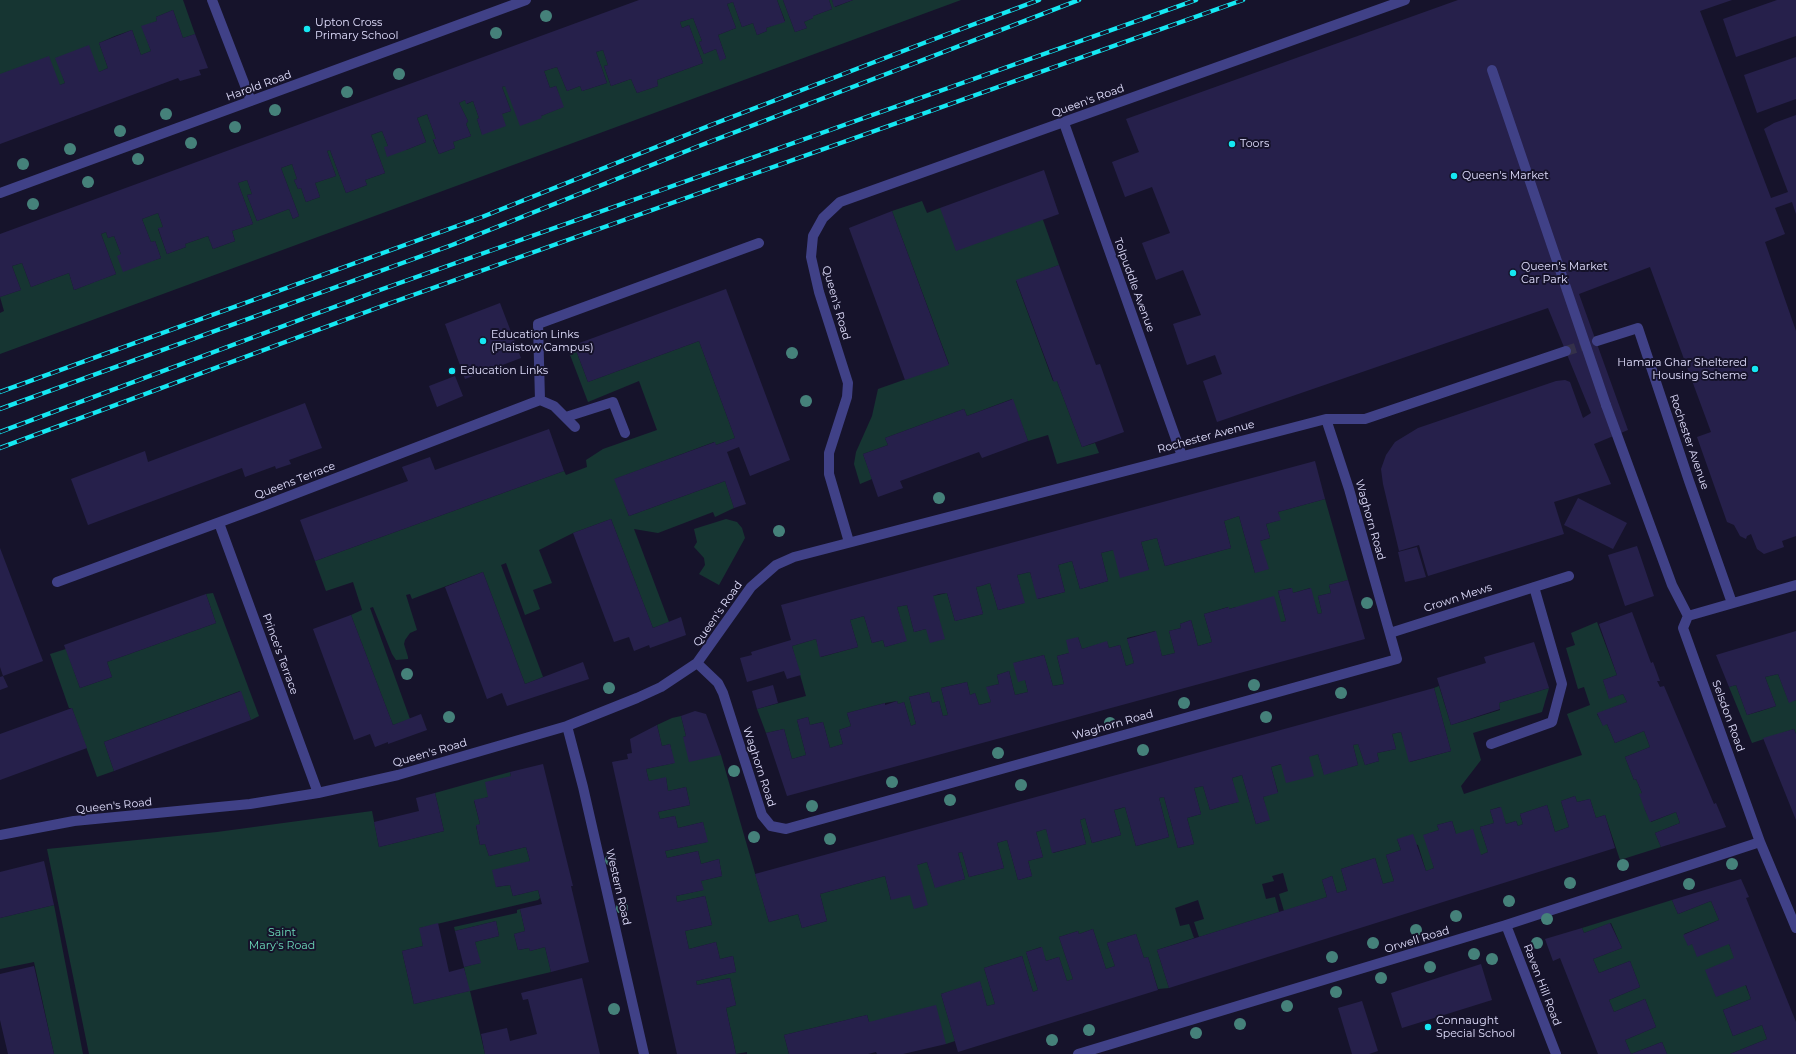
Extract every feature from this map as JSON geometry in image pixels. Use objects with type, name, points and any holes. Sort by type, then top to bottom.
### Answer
[{"type":"street","points":[[212,0],[251,101]]},
{"type":"street","name":"Harold Road","points":[[0,193],[526,0]]},
{"type":"street","name":"Queen's Road","points":[[0,834],[74,822],[250,804],[318,793],[398,775],[567,726],[655,690],[697,664],[751,587],[776,565],[794,557],[848,542],[829,474],[829,453],[847,397],[848,383],[819,292],[811,257],[813,236],[823,218],[840,202],[1405,0]]},
{"type":"street","points":[[1492,70],[1606,405],[1672,585],[1688,616],[1796,584]]},
{"type":"street","name":"Tolpuddle Avenue","points":[[1064,123],[1182,456]]},
{"type":"street","points":[[575,427],[554,406],[540,400],[538,324],[759,243]]},
{"type":"street","name":"Rochester Avenue","points":[[1597,341],[1638,328],[1689,481],[1732,603]]},
{"type":"street","name":"Rochester Avenue","points":[[848,542],[1326,419],[1366,419],[1566,351]]},
{"type":"street","name":"Queens Terrace","points":[[57,582],[540,400]]},
{"type":"street","points":[[566,417],[613,402],[626,433]]},
{"type":"street","name":"Waghorn Road","points":[[697,664],[718,683],[723,693],[762,815],[771,826],[786,829],[1397,659],[1349,489],[1326,419]]},
{"type":"street","name":"Prince's Terrace","points":[[219,522],[318,793]]},
{"type":"street","name":"Crown Mews","points":[[1390,633],[1569,576]]},
{"type":"street","points":[[1492,744],[1552,722],[1562,684],[1534,587]]},
{"type":"street","name":"Selsdon Road","points":[[1688,616],[1683,628],[1760,842],[1796,928]]},
{"type":"street","name":"Western Road","points":[[567,726],[583,787],[644,1054]]},
{"type":"street","name":"Orwell Road","points":[[1078,1054],[1506,925],[1760,842]]},
{"type":"street","name":"Raven Hill Road","points":[[1506,925],[1556,1054]]},
{"type":"green space","points":[[0,0],[183,0],[195,34],[183,38],[173,10],[156,17],[157,21],[142,27],[151,51],[141,55],[132,30],[99,43],[108,68],[99,72],[56,58],[65,83],[60,85],[0,74]]},
{"type":"green space","points":[[777,0],[783,0],[795,32],[807,28],[804,22],[813,18],[813,16],[832,9],[829,0],[832,0],[835,7],[853,0],[961,0],[0,354],[0,313],[4,311],[0,297],[21,290],[12,266],[22,263],[31,287],[69,273],[74,290],[116,274],[101,234],[106,232],[108,238],[114,236],[121,254],[143,264],[161,258],[155,241],[151,242],[142,219],[158,213],[163,227],[158,229],[167,254],[186,247],[185,244],[208,236],[213,249],[235,241],[232,231],[253,224],[238,183],[247,180],[252,194],[247,195],[257,221],[289,209],[293,219],[299,216],[281,168],[292,164],[297,179],[294,180],[298,189],[301,188],[306,202],[320,197],[315,183],[336,176],[327,151],[330,150],[346,193],[367,185],[365,180],[385,173],[371,135],[382,131],[388,146],[406,150],[426,142],[417,118],[427,114],[436,139],[433,140],[439,154],[455,148],[453,142],[471,136],[466,124],[468,121],[459,103],[465,100],[467,104],[473,101],[479,118],[477,119],[482,134],[502,114],[511,111],[502,87],[505,86],[541,116],[563,107],[556,86],[550,88],[544,71],[557,67],[567,91],[580,86],[582,91],[607,83],[596,52],[603,50],[608,65],[604,66],[611,86],[631,79],[637,93],[658,86],[657,80],[703,63],[689,25],[682,28],[680,22],[693,18],[702,41],[699,42],[704,54],[716,49],[720,60],[726,58],[718,35],[736,28],[727,4],[733,2],[742,27],[753,23],[757,35],[767,31],[766,28],[785,21]]},
{"type":"green space","points":[[922,201],[927,213],[940,208],[1043,220],[1059,265],[1016,281],[1053,381],[1057,381],[1082,447],[1095,443],[1099,453],[1057,464],[1048,435],[1028,441],[1012,399],[967,416],[964,409],[885,438],[888,445],[863,454],[872,479],[860,484],[854,464],[856,452],[872,416],[878,389],[949,364],[892,211]]},
{"type":"green space","points":[[699,341],[735,438],[716,445],[714,442],[615,479],[629,516],[725,481],[734,508],[715,517],[713,512],[658,533],[634,529],[669,622],[653,628],[611,519],[573,533],[539,550],[552,583],[533,590],[540,609],[525,615],[506,563],[501,565],[543,677],[525,684],[483,572],[412,599],[410,594],[406,595],[417,630],[410,633],[405,640],[404,644],[408,659],[396,660],[392,654],[373,607],[370,608],[410,719],[393,725],[351,615],[362,610],[353,582],[326,591],[315,561],[564,471],[566,475],[587,467],[586,460],[603,449],[657,430],[639,381],[588,402],[567,347],[574,345],[588,382]]},
{"type":"green space","points":[[1325,499],[1348,580],[1329,585],[1331,593],[1318,596],[1322,613],[1318,614],[1310,588],[1293,593],[1291,588],[1278,591],[1286,621],[1281,622],[1236,607],[1229,609],[1228,607],[1204,614],[1212,642],[1198,646],[1191,620],[1180,624],[1181,628],[1169,631],[1175,653],[1162,656],[1155,631],[1127,638],[1134,663],[1126,666],[1120,645],[1109,648],[1107,642],[1082,649],[1078,637],[1069,653],[1057,656],[1064,684],[1053,686],[1044,655],[1014,663],[1025,680],[1028,692],[1015,695],[1009,671],[997,675],[999,684],[987,687],[991,702],[979,705],[975,693],[970,695],[967,682],[941,688],[948,715],[943,716],[939,701],[932,703],[929,692],[909,697],[916,724],[911,726],[904,702],[898,704],[897,701],[885,703],[847,713],[851,726],[839,730],[843,744],[830,748],[823,722],[810,725],[808,717],[797,720],[806,755],[792,759],[784,729],[766,733],[757,709],[806,696],[792,646],[816,639],[821,657],[858,647],[850,620],[864,616],[872,643],[883,640],[885,647],[906,641],[897,607],[907,605],[914,632],[926,629],[933,596],[947,593],[955,621],[983,614],[976,587],[990,583],[998,610],[1024,603],[1017,575],[1030,572],[1038,599],[1065,592],[1058,565],[1072,561],[1080,589],[1108,581],[1101,553],[1113,550],[1149,570],[1141,542],[1157,538],[1165,566],[1231,548],[1224,521],[1239,516],[1255,573],[1260,541],[1270,538],[1266,524],[1280,520],[1278,512]]},
{"type":"green space","points":[[726,519],[737,522],[742,528],[745,538],[719,585],[699,574],[705,565],[704,558],[694,547],[697,542],[694,529]]},
{"type":"green space","points":[[213,593],[259,716],[251,720],[240,691],[104,742],[114,771],[97,777],[72,708],[69,708],[50,654],[66,649],[80,688],[112,677],[107,662],[216,623],[206,594]]},
{"type":"green space","points":[[1597,622],[1617,675],[1603,680],[1609,698],[1623,694],[1627,702],[1597,714],[1603,725],[1607,724],[1615,743],[1644,731],[1650,747],[1625,757],[1634,780],[1636,779],[1642,793],[1645,810],[1651,822],[1676,812],[1680,823],[1655,833],[1661,847],[1620,860],[1605,815],[1596,818],[1590,799],[1577,802],[1575,796],[1561,801],[1569,827],[1555,832],[1547,805],[1520,814],[1523,824],[1518,826],[1516,821],[1506,824],[1500,807],[1490,810],[1494,823],[1480,827],[1488,852],[1481,855],[1456,834],[1452,821],[1437,825],[1439,830],[1424,835],[1434,868],[1426,871],[1418,845],[1397,839],[1401,850],[1386,855],[1394,881],[1383,884],[1375,858],[1341,869],[1347,890],[1337,893],[1332,876],[1322,880],[1327,897],[1284,911],[1279,894],[1288,891],[1283,873],[1272,876],[1274,881],[1262,884],[1266,899],[1275,897],[1279,912],[1199,937],[1194,922],[1204,919],[1198,900],[1175,908],[1180,926],[1189,924],[1194,938],[1157,950],[1169,988],[1158,989],[1148,957],[1144,958],[1136,934],[1107,943],[1115,966],[1106,969],[1093,929],[1079,934],[1078,931],[1059,937],[1073,979],[1067,981],[1059,957],[1046,961],[1041,947],[1026,952],[1038,990],[1033,992],[1022,956],[984,968],[995,1004],[987,1006],[980,982],[941,994],[955,1041],[946,1044],[869,1022],[867,1015],[784,1035],[789,1054],[747,1054],[747,1052],[736,1054],[726,1008],[736,1005],[730,978],[697,985],[696,981],[736,972],[733,956],[720,959],[716,942],[689,949],[685,931],[712,925],[705,896],[677,902],[676,896],[703,890],[701,881],[722,876],[719,859],[701,864],[698,851],[667,858],[665,851],[707,842],[703,822],[678,828],[675,816],[660,819],[658,812],[690,805],[686,787],[668,791],[666,778],[649,781],[646,769],[674,763],[670,744],[662,746],[657,725],[672,718],[681,716],[686,736],[683,737],[721,755],[769,922],[798,914],[802,928],[827,921],[820,894],[885,876],[891,900],[917,865],[927,862],[935,887],[965,879],[958,853],[962,852],[969,877],[1004,868],[997,843],[1007,840],[1018,880],[1032,876],[1028,861],[1043,857],[1036,832],[1046,829],[1053,853],[1086,844],[1080,820],[1085,818],[1092,843],[1121,835],[1114,810],[1125,807],[1136,846],[1169,837],[1159,798],[1164,797],[1178,848],[1194,844],[1187,818],[1201,814],[1194,788],[1203,786],[1210,810],[1238,802],[1232,778],[1242,775],[1256,824],[1269,820],[1263,797],[1278,792],[1271,767],[1318,754],[1324,774],[1358,765],[1353,745],[1358,744],[1365,765],[1379,761],[1377,753],[1396,749],[1392,734],[1401,732],[1410,762],[1451,751],[1434,688],[1439,686],[1451,725],[1500,710],[1499,703],[1549,688],[1542,712],[1473,733],[1481,760],[1461,786],[1464,794],[1582,755],[1567,714],[1590,705],[1584,687],[1578,689],[1566,648],[1575,645],[1571,633]]},
{"type":"green space","points":[[1778,674],[1789,702],[1796,700],[1796,734],[1794,729],[1752,743],[1729,687],[1736,685],[1747,715],[1776,706],[1765,677]]},
{"type":"green space","name":"Saint Mary's Road","points":[[510,772],[511,776],[488,797],[474,801],[480,824],[476,826],[480,845],[485,844],[489,856],[526,847],[530,861],[496,887],[510,885],[513,896],[538,890],[540,898],[538,900],[420,928],[423,946],[402,951],[414,1004],[469,991],[464,967],[480,963],[475,942],[499,936],[496,921],[455,931],[454,927],[517,913],[517,910],[520,909],[525,931],[514,934],[518,950],[529,948],[530,951],[545,947],[551,972],[470,991],[485,1054],[89,1054],[47,849],[217,832],[372,811],[379,847],[444,831],[435,793]]},
{"type":"green space","points":[[1672,900],[1678,914],[1711,901],[1719,920],[1684,934],[1688,945],[1729,944],[1751,999],[1723,1010],[1733,1036],[1762,1025],[1767,1039],[1730,1054],[1667,1054],[1662,1042],[1631,1054],[1625,1040],[1656,1027],[1645,999],[1614,1012],[1609,1000],[1640,987],[1630,961],[1599,973],[1593,959],[1622,948],[1611,923],[1584,933],[1582,928]]},
{"type":"green space","points":[[54,905],[83,1054],[54,1054],[34,962],[0,969],[0,918]]},
{"type":"building","points":[[639,0],[777,0],[785,22],[766,28],[767,31],[757,35],[753,23],[742,27],[733,2],[727,4],[736,28],[718,35],[726,58],[720,61],[716,49],[704,54],[699,42],[702,41],[693,18],[680,22],[682,28],[689,25],[703,63],[657,80],[658,86],[637,93],[631,79],[611,86],[604,66],[608,65],[603,50],[596,52],[607,83],[582,91],[580,86],[567,91],[557,67],[544,71],[550,88],[556,86],[564,107],[541,116],[542,118],[520,126],[505,86],[502,87],[511,111],[502,114],[506,126],[482,135],[477,119],[479,118],[473,101],[466,104],[465,100],[459,103],[468,121],[466,124],[471,136],[453,142],[455,148],[439,154],[433,139],[436,139],[427,114],[417,118],[426,142],[406,150],[387,157],[384,147],[388,146],[382,131],[371,135],[385,173],[365,180],[367,185],[346,193],[330,150],[327,151],[336,176],[315,183],[320,197],[306,202],[301,188],[298,189],[294,180],[297,179],[292,164],[281,168],[299,216],[293,219],[289,209],[257,221],[247,195],[252,194],[247,180],[238,183],[253,224],[232,231],[235,241],[213,249],[208,236],[185,244],[186,247],[167,254],[158,228],[163,227],[158,213],[142,219],[151,242],[155,241],[161,258],[123,272],[117,256],[121,254],[114,236],[108,238],[106,232],[101,234],[116,274],[74,290],[69,273],[31,287],[22,263],[12,266],[21,290],[0,297],[0,234]]},
{"type":"building","points":[[783,0],[829,0],[832,9],[813,16],[813,18],[804,22],[807,28],[795,32]]},
{"type":"building","points":[[832,0],[853,0],[834,7]]},
{"type":"building","name":"Queen's Market Car Park","points":[[1458,0],[1732,0],[1700,11],[1771,198],[1788,192],[1764,129],[1774,123],[1796,115],[1796,214],[1792,202],[1775,208],[1785,234],[1765,242],[1796,331],[1796,536],[1782,541],[1784,547],[1764,554],[1757,549],[1751,534],[1747,536],[1746,539],[1740,536],[1734,525],[1727,522],[1697,437],[1711,432],[1650,267],[1579,294],[1628,430],[1594,444],[1611,484],[1554,502],[1564,534],[1428,576],[1419,545],[1399,551],[1383,484],[1381,469],[1386,455],[1395,442],[1418,428],[1556,381],[1565,380],[1570,382],[1583,418],[1591,413],[1548,308],[1217,422],[1203,381],[1222,374],[1215,355],[1187,365],[1173,324],[1201,315],[1183,270],[1156,280],[1142,243],[1170,233],[1152,187],[1125,197],[1112,162],[1139,152],[1126,119]]},
{"type":"building","points":[[1777,0],[1796,0],[1796,36],[1736,57],[1723,19]]},
{"type":"building","points":[[173,10],[183,38],[195,34],[208,68],[199,70],[201,75],[180,81],[178,78],[0,144],[0,74],[49,56],[60,85],[65,83],[55,58],[89,45],[99,72],[108,68],[99,43],[132,30],[141,55],[151,51],[141,26],[157,21],[156,17]]},
{"type":"building","points":[[1796,57],[1796,99],[1757,113],[1744,75]]},
{"type":"building","points":[[1044,170],[1059,214],[956,251],[940,208]]},
{"type":"building","points":[[892,211],[949,365],[905,380],[849,228]]},
{"type":"building","points":[[1059,265],[1096,365],[1100,364],[1124,432],[1082,447],[1057,381],[1054,382],[1016,280]]},
{"type":"building","points":[[726,289],[790,460],[750,476],[739,447],[727,452],[746,504],[734,508],[725,481],[629,516],[614,479],[715,442],[716,445],[735,438],[699,341],[588,382],[574,345]]},
{"type":"building","name":"Education Links (Plaistow Campus)","points":[[500,303],[521,358],[465,379],[445,324]]},
{"type":"building","points":[[455,376],[463,396],[437,407],[429,386]]},
{"type":"building","points":[[1013,399],[1028,441],[982,458],[979,452],[900,481],[903,488],[878,497],[863,454],[888,445],[885,438],[964,409],[967,416]]},
{"type":"building","points":[[305,403],[322,448],[289,460],[291,464],[276,469],[275,466],[245,477],[242,468],[88,525],[71,479],[145,451],[148,462]]},
{"type":"building","points":[[549,429],[564,471],[315,561],[300,520],[408,481],[402,467],[430,457],[435,470]]},
{"type":"building","points":[[1315,461],[1325,499],[1278,512],[1281,520],[1266,524],[1270,538],[1260,541],[1269,569],[1255,573],[1239,516],[1224,521],[1231,548],[1165,566],[1157,538],[1141,542],[1149,570],[1120,578],[1113,550],[1101,553],[1108,581],[1080,589],[1072,561],[1058,565],[1065,592],[1037,599],[1030,572],[1017,575],[1025,603],[998,610],[990,583],[976,587],[983,614],[955,621],[947,593],[939,594],[933,596],[945,639],[930,643],[926,629],[914,632],[907,605],[897,607],[907,641],[885,647],[883,640],[872,643],[864,616],[850,620],[858,647],[820,657],[816,639],[792,646],[801,675],[787,679],[784,671],[747,682],[740,658],[752,655],[751,652],[791,640],[781,605]]},
{"type":"building","points":[[1578,498],[1627,523],[1613,549],[1564,525]]},
{"type":"building","points":[[611,519],[653,628],[681,617],[686,635],[650,648],[649,645],[634,651],[629,637],[614,642],[573,533]]},
{"type":"building","points":[[1637,546],[1654,596],[1625,606],[1608,555]]},
{"type":"building","points":[[1417,547],[1426,577],[1405,582],[1398,552]]},
{"type":"building","points":[[0,548],[43,661],[3,676],[0,667]]},
{"type":"building","points":[[483,572],[525,684],[583,662],[589,679],[507,706],[502,693],[487,699],[445,587]]},
{"type":"building","points":[[1348,580],[1365,639],[787,796],[766,733],[784,729],[792,759],[806,755],[797,720],[808,717],[810,725],[823,722],[830,748],[843,744],[839,730],[851,726],[847,713],[885,703],[885,705],[897,701],[898,704],[904,702],[911,726],[916,724],[909,697],[929,692],[932,703],[939,701],[943,716],[948,715],[941,688],[967,682],[970,695],[975,693],[979,705],[991,702],[986,687],[999,684],[997,675],[1009,671],[1015,695],[1028,692],[1025,680],[1018,682],[1013,663],[1044,655],[1053,686],[1064,684],[1057,656],[1069,653],[1066,640],[1078,637],[1082,649],[1107,641],[1109,648],[1120,645],[1126,666],[1134,663],[1127,639],[1156,631],[1162,656],[1175,653],[1169,631],[1181,628],[1180,624],[1191,620],[1198,646],[1212,642],[1204,614],[1229,607],[1229,609],[1274,596],[1281,622],[1286,621],[1278,591],[1292,588],[1293,593],[1311,588],[1318,614],[1322,613],[1318,596],[1331,593],[1329,585]]},
{"type":"building","points":[[206,594],[216,623],[107,662],[112,677],[80,688],[64,645]]},
{"type":"building","points":[[1632,612],[1651,663],[1653,662],[1660,681],[1657,681],[1660,687],[1664,686],[1714,804],[1716,803],[1726,827],[1661,847],[1655,833],[1680,823],[1676,812],[1650,822],[1639,794],[1642,793],[1636,779],[1634,780],[1625,757],[1650,747],[1644,731],[1615,743],[1607,724],[1603,726],[1597,713],[1627,702],[1623,694],[1609,699],[1603,680],[1617,675],[1599,624]]},
{"type":"building","points":[[351,615],[393,725],[421,714],[427,730],[375,747],[370,734],[354,740],[313,629]]},
{"type":"building","points":[[1796,631],[1796,700],[1789,703],[1778,674],[1765,677],[1776,706],[1747,715],[1736,685],[1729,687],[1716,655]]},
{"type":"building","points":[[1534,642],[1549,688],[1499,703],[1500,709],[1451,725],[1437,678],[1486,663],[1484,657]]},
{"type":"building","points":[[3,676],[8,687],[0,690],[0,677]]},
{"type":"building","points":[[773,685],[778,703],[757,709],[752,691]]},
{"type":"building","points":[[1434,688],[1451,751],[1409,762],[1401,732],[1392,734],[1396,749],[1377,753],[1379,761],[1365,765],[1358,744],[1353,745],[1358,765],[1324,775],[1318,754],[1309,757],[1314,776],[1286,783],[1281,764],[1271,767],[1278,793],[1263,797],[1270,820],[1256,824],[1242,775],[1232,778],[1239,802],[1210,810],[1203,786],[1194,788],[1201,814],[1187,818],[1194,844],[1178,848],[1164,797],[1159,798],[1169,837],[1136,846],[1125,807],[1114,810],[1121,835],[1092,843],[1085,818],[1080,820],[1086,844],[1052,853],[1046,829],[1036,832],[1043,857],[1028,861],[1032,876],[1018,880],[1007,840],[997,843],[1004,868],[969,877],[962,852],[958,853],[965,879],[935,888],[927,862],[917,865],[928,905],[914,909],[910,895],[891,900],[885,876],[820,894],[827,921],[802,928],[798,914],[769,922],[755,874]]},
{"type":"building","points":[[241,691],[251,720],[114,771],[104,742]]},
{"type":"building","points":[[72,708],[87,748],[0,780],[0,734]]},
{"type":"building","points":[[695,711],[706,714],[721,755],[689,762],[683,737],[686,736],[681,716]]},
{"type":"building","points":[[657,725],[662,746],[670,744],[675,763],[646,769],[649,781],[666,777],[668,791],[686,787],[690,805],[658,812],[660,819],[675,816],[678,828],[703,822],[708,842],[665,851],[667,858],[698,851],[701,864],[719,859],[722,876],[701,881],[704,890],[676,896],[677,902],[705,896],[712,925],[685,931],[689,949],[716,942],[720,959],[733,956],[736,972],[696,981],[697,985],[730,978],[736,1005],[726,1008],[736,1054],[677,1054],[612,762],[628,759],[627,754],[632,753],[630,739]]},
{"type":"building","points":[[1794,729],[1796,734],[1796,820],[1763,738]]},
{"type":"building","points":[[543,764],[573,886],[571,886],[589,962],[551,972],[545,947],[530,951],[529,948],[518,950],[514,934],[525,931],[520,909],[542,904],[538,890],[513,896],[510,885],[496,887],[492,870],[530,861],[526,847],[489,856],[485,844],[480,845],[476,825],[480,824],[474,800],[488,797],[485,782],[511,776],[510,772]]},
{"type":"building","points":[[435,793],[444,831],[379,847],[374,822],[419,811],[416,798]]},
{"type":"building","points":[[1575,796],[1577,802],[1590,799],[1596,818],[1605,815],[1615,848],[1169,988],[1157,950],[1327,897],[1322,880],[1332,876],[1337,893],[1347,890],[1341,869],[1375,858],[1383,884],[1394,881],[1386,855],[1401,850],[1397,839],[1413,834],[1426,871],[1434,868],[1423,835],[1439,830],[1437,825],[1452,821],[1456,834],[1473,829],[1481,855],[1488,852],[1480,827],[1494,823],[1490,810],[1501,807],[1506,824],[1516,821],[1518,826],[1523,824],[1520,814],[1547,805],[1555,832],[1569,827],[1561,801]]},
{"type":"building","points":[[44,861],[54,905],[0,918],[0,872]]},
{"type":"building","points":[[1741,879],[1749,897],[1746,898],[1796,1022],[1796,1054],[1730,1054],[1767,1039],[1762,1025],[1733,1036],[1723,1010],[1751,999],[1746,985],[1716,997],[1705,970],[1734,958],[1729,944],[1697,957],[1692,944],[1688,946],[1683,935],[1719,920],[1711,901],[1678,914],[1672,900]]},
{"type":"building","points":[[496,921],[499,936],[475,942],[481,963],[464,967],[455,931]]},
{"type":"building","points":[[438,923],[449,972],[464,968],[470,991],[414,1004],[402,951],[423,946],[419,928]]},
{"type":"building","points":[[1610,923],[1622,948],[1593,959],[1599,973],[1630,961],[1640,987],[1609,1000],[1614,1012],[1645,999],[1656,1027],[1625,1040],[1631,1054],[1598,1054],[1560,958],[1553,961],[1545,939],[1582,928],[1584,933]]},
{"type":"building","points":[[1093,929],[1106,969],[1115,966],[1107,943],[1136,934],[1144,958],[1148,957],[1158,990],[958,1052],[941,994],[980,981],[987,1006],[995,1004],[984,968],[1022,956],[1033,992],[1038,990],[1026,952],[1042,947],[1046,961],[1059,957],[1067,981],[1073,979],[1059,937],[1078,931],[1079,934]]},
{"type":"building","points":[[1481,964],[1492,1000],[1402,1028],[1391,993]]},
{"type":"building","points":[[34,966],[54,1054],[8,1054],[0,1020],[0,974]]},
{"type":"building","points":[[582,978],[600,1054],[485,1054],[481,1034],[507,1028],[510,1041],[537,1034],[528,999],[523,1000],[521,993]]},
{"type":"building","points":[[1362,1001],[1378,1051],[1369,1054],[1352,1054],[1338,1008]]},
{"type":"building","points":[[936,1005],[946,1044],[903,1054],[877,1054],[876,1052],[868,1054],[789,1054],[784,1035],[867,1015],[869,1022]]},
{"type":"building","points":[[1662,1042],[1667,1054],[1631,1054]]},
{"type":"tunnel","points":[[1566,351],[1597,341]]},
{"type":"railway","points":[[0,392],[482,217],[711,125],[1039,0]]},
{"type":"railway","points":[[0,409],[452,245],[699,146],[1079,0]]},
{"type":"railway","points":[[0,432],[377,291],[1196,0]]},
{"type":"railway","points":[[0,448],[385,305],[1243,0]]},
{"type":"place","name":"Upton Cross Primary School","points":[[307,29]]},
{"type":"place","name":"Toors","points":[[1232,144]]},
{"type":"place","name":"Queen's Market","points":[[1454,176]]},
{"type":"place","name":"Queen's Market Car Park","points":[[1513,273]]},
{"type":"place","name":"Education Links (Plaistow Campus)","points":[[483,341]]},
{"type":"place","name":"Hamara Ghar Sheltered Housing Scheme","points":[[1755,369]]},
{"type":"place","name":"Education Links","points":[[452,371]]},
{"type":"place","name":"Connaught Special School","points":[[1428,1027]]}]
